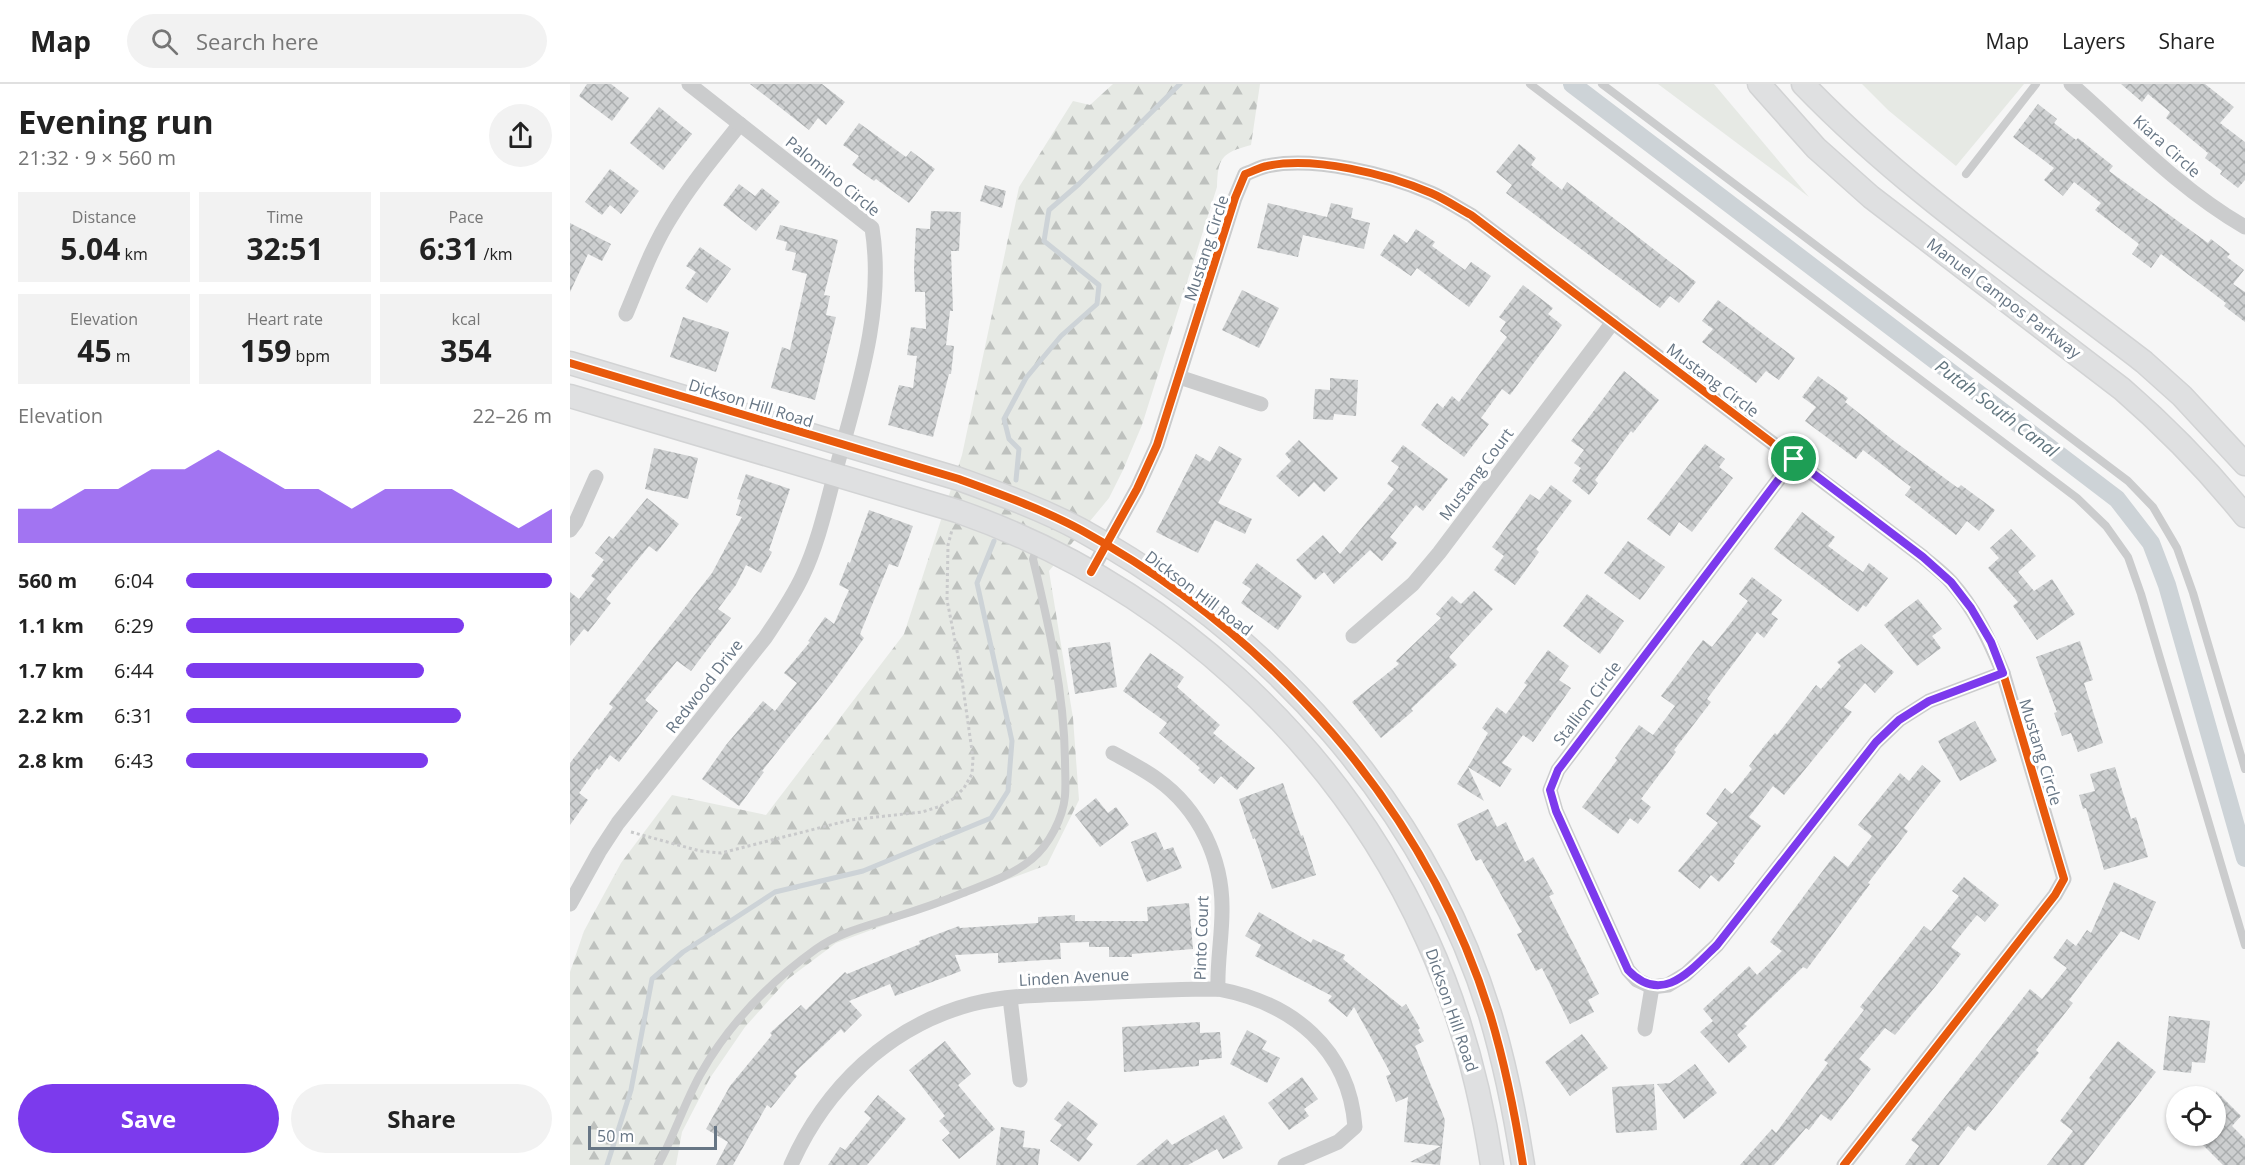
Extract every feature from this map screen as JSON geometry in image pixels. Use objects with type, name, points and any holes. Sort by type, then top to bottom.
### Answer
[{"type":"street","name":"Palomino Circle","points":[[689,84],[872,228],[875,245],[871,327],[835,474]]},
{"type":"street","name":"Manuel Campos Parkway","points":[[1759,84],[1816,148],[1871,197],[2148,411],[2215,478],[2245,516]]},
{"type":"street","name":"Manuel Campos Parkway","points":[[1803,84],[1841,123],[1892,169],[2144,362],[2182,396],[2245,464]]},
{"type":"street","name":"Kiara Circle","points":[[2071,84],[2177,181],[2213,208],[2245,227]]},
{"type":"street","points":[[626,314],[670,218],[691,186],[740,124]]},
{"type":"street","name":"Mustang Circle","points":[[1091,572],[1137,489],[1157,445],[1235,198],[1245,174],[1266,166],[1296,164],[1341,166],[1386,176],[1432,193],[1471,215],[1923,557],[1951,582],[1971,608],[1991,642],[2003,673],[2064,879],[2055,895],[1844,1165]]},
{"type":"street","name":"Mustang Court","points":[[1353,636],[1413,584],[1433,561],[1613,322]]},
{"type":"street","name":"Dickson Hill Road","points":[[570,363],[959,479],[1014,500],[1079,529],[1171,585],[1246,644],[1314,712],[1353,757],[1379,791],[1436,887],[1471,964],[1489,1011],[1514,1103],[1524,1165]]},
{"type":"street","points":[[1179,378],[1261,404]]},
{"type":"street","name":"Dickson Hill Road","points":[[570,396],[835,474],[1003,527],[1039,543],[1152,610],[1226,668],[1292,732],[1327,774],[1380,850],[1408,901],[1443,976],[1473,1069],[1492,1165]]},
{"type":"street","name":"Stallion Circle","points":[[1652,987],[1637,980],[1628,970],[1561,822],[1550,790],[1558,770],[1794,459]]},
{"type":"street","name":"Redwood Drive","points":[[570,904],[618,823],[765,638],[786,607],[803,575],[817,538],[835,474]]},
{"type":"street","points":[[570,530],[576,522],[596,477]]},
{"type":"street","points":[[1645,1029],[1652,987],[1668,985],[1686,974],[1717,945],[1876,742],[1899,720],[1929,701],[2003,673]]},
{"type":"street","name":"Pinto Court","points":[[1113,753],[1158,779],[1180,800],[1203,829],[1214,856],[1220,883],[1222,911],[1218,989]]},
{"type":"street","name":"Linden Avenue","points":[[791,1165],[803,1138],[830,1098],[856,1069],[909,1031],[939,1016],[973,1004],[1010,998],[1218,989],[1242,994],[1274,1006],[1301,1023],[1318,1039],[1345,1080],[1354,1104],[1356,1127],[1338,1142],[1285,1165]]},
{"type":"street","points":[[1010,998],[1020,1080]]},
{"type":"lane","points":[[1530,84],[2077,498],[2106,526],[2128,557],[2138,584],[2245,945]]},
{"type":"lane","points":[[1602,84],[2128,481],[2147,500],[2177,548],[2193,593],[2245,770]]},
{"type":"lane","points":[[1966,174],[2036,84]]},
{"type":"lane","points":[[658,1165],[673,1138],[701,1073],[724,1038],[748,1008],[783,976],[816,949],[844,932],[964,893],[1017,869],[1034,858],[1048,840],[1060,817],[1065,796],[1064,723],[1053,642],[1033,559],[1039,543]]},
{"type":"path","points":[[618,823],[634,835],[700,851],[721,853],[850,820],[922,812],[941,806],[953,799],[964,788],[972,774],[973,758],[960,666],[947,600],[948,545],[957,511]]},
{"type":"green space","points":[[1113,84],[1260,84],[1251,145],[1227,154],[1220,163],[1217,187],[1142,425],[1123,470],[1109,498],[1049,571],[1073,718],[1079,800],[1047,865],[836,943],[788,979],[745,1027],[710,1078],[682,1132],[676,1165],[570,1165],[570,972],[584,931],[621,863],[672,795],[766,815],[904,634],[962,455],[1019,187],[1073,101],[1090,105]]},
{"type":"green space","points":[[1658,84],[1714,84],[1809,197]]},
{"type":"green space","points":[[1862,84],[2024,84],[1956,166],[1888,110]]},
{"type":"building","points":[[587,84],[611,84],[629,98],[612,121],[579,96]]},
{"type":"building","points":[[750,84],[822,84],[845,102],[826,125],[818,118],[809,130]]},
{"type":"building","points":[[2121,84],[2205,84],[2234,107],[2220,123],[2245,142],[2245,180],[2238,188],[2220,174],[2222,171],[2205,158],[2208,153],[2166,118],[2170,112],[2148,94],[2142,102]]},
{"type":"building","points":[[2038,104],[2057,119],[2054,123],[2076,140],[2078,138],[2113,166],[2109,171],[2208,243],[2211,239],[2230,254],[2227,257],[2244,270],[2233,284],[2245,292],[2245,322],[2224,306],[2226,303],[2161,254],[2151,268],[2132,254],[2139,244],[2095,210],[2101,203],[2074,182],[2063,196],[2044,180],[2054,168],[2013,137]]},
{"type":"building","points":[[659,107],[692,134],[663,170],[630,143]]},
{"type":"building","points":[[859,123],[906,157],[911,151],[935,169],[909,203],[852,165],[859,156],[843,145]]},
{"type":"building","points":[[1519,144],[1536,158],[1531,165],[1562,190],[1567,182],[1696,282],[1679,303],[1670,296],[1660,308],[1506,193],[1512,185],[1496,172]]},
{"type":"building","points":[[610,169],[639,191],[621,214],[610,205],[602,215],[585,202]]},
{"type":"building","points":[[739,184],[755,196],[762,188],[780,202],[756,231],[723,205]]},
{"type":"building","points":[[985,185],[1006,191],[1002,208],[980,201]]},
{"type":"building","points":[[1268,203],[1327,217],[1331,203],[1353,208],[1351,218],[1370,223],[1364,249],[1303,235],[1298,257],[1257,248]]},
{"type":"building","points":[[931,211],[961,212],[959,251],[951,251],[953,311],[950,311],[946,345],[954,346],[951,374],[949,374],[933,437],[888,425],[899,385],[913,388],[917,356],[907,355],[911,327],[926,329],[925,292],[915,292],[914,269],[916,228],[930,229]]},
{"type":"building","points":[[570,223],[611,244],[602,261],[588,254],[570,292]]},
{"type":"building","points":[[780,225],[838,240],[824,295],[830,296],[826,315],[836,317],[815,400],[771,388],[782,347],[790,350],[807,274],[792,270],[796,253],[785,250],[787,242],[776,239]]},
{"type":"building","points":[[1416,229],[1435,242],[1432,246],[1465,270],[1471,262],[1491,276],[1469,307],[1417,268],[1411,276],[1380,255],[1394,234],[1407,243]]},
{"type":"building","points":[[700,247],[731,269],[707,303],[685,288],[696,272],[686,266]]},
{"type":"building","points":[[1523,285],[1553,308],[1548,314],[1562,325],[1510,395],[1502,389],[1481,418],[1489,424],[1464,457],[1421,425],[1437,403],[1443,408],[1452,396],[1459,402],[1507,337],[1500,331],[1506,322],[1499,317]]},
{"type":"building","points":[[1242,290],[1279,308],[1259,348],[1222,330]]},
{"type":"building","points":[[1718,300],[1795,358],[1779,380],[1766,371],[1756,383],[1702,342],[1713,329],[1702,321]]},
{"type":"building","points":[[683,317],[729,332],[716,372],[670,357]]},
{"type":"building","points":[[1624,371],[1659,400],[1633,433],[1631,431],[1595,480],[1598,483],[1589,495],[1572,481],[1581,468],[1574,463],[1584,450],[1571,441]]},
{"type":"building","points":[[1818,376],[1848,398],[1845,402],[1894,441],[1958,488],[1961,485],[1995,510],[1979,531],[1967,521],[1956,535],[1905,495],[1911,487],[1863,450],[1856,459],[1805,421],[1816,407],[1802,397]]},
{"type":"building","points":[[1330,378],[1358,380],[1356,416],[1334,414],[1333,420],[1313,419],[1315,389],[1330,390]]},
{"type":"building","points":[[1299,440],[1338,478],[1324,492],[1314,482],[1299,497],[1276,476],[1291,461],[1285,454]]},
{"type":"building","points":[[1705,444],[1725,459],[1719,467],[1733,478],[1692,532],[1679,522],[1670,536],[1647,519]]},
{"type":"building","points":[[1403,445],[1448,479],[1423,511],[1416,505],[1390,537],[1397,543],[1382,561],[1370,550],[1334,584],[1324,572],[1315,580],[1296,560],[1323,535],[1340,554],[1394,489],[1387,484],[1399,467],[1391,461]]},
{"type":"building","points":[[1219,446],[1242,459],[1218,503],[1252,519],[1245,534],[1215,520],[1198,553],[1156,532],[1196,454],[1210,462]]},
{"type":"building","points":[[654,448],[698,458],[688,499],[645,489]]},
{"type":"building","points":[[746,474],[790,489],[769,550],[772,552],[761,573],[746,565],[736,585],[718,609],[731,618],[691,671],[677,661],[645,700],[658,711],[619,762],[610,755],[599,770],[597,768],[579,793],[588,800],[570,825],[570,763],[613,707],[609,704],[712,573],[742,517],[736,515],[741,500],[737,499]]},
{"type":"building","points":[[1551,485],[1572,501],[1536,549],[1539,552],[1515,585],[1494,570],[1504,556],[1492,547],[1530,494],[1539,500]]},
{"type":"building","points":[[647,498],[679,524],[657,552],[649,546],[606,599],[611,603],[588,632],[584,629],[570,646],[570,592],[579,599],[595,579],[591,576],[604,560],[595,553],[609,536],[613,539]]},
{"type":"building","points":[[869,510],[913,526],[898,567],[889,564],[860,634],[864,638],[832,683],[762,771],[764,772],[739,806],[702,779],[726,745],[763,701],[775,711],[797,683],[784,673],[810,642],[808,641],[825,617],[834,624],[849,590],[839,585],[848,562],[850,563]]},
{"type":"building","points":[[1802,512],[1835,537],[1828,546],[1863,572],[1869,563],[1888,578],[1866,607],[1863,605],[1858,612],[1774,549]]},
{"type":"building","points":[[2011,529],[2036,556],[2018,572],[2034,591],[2052,579],[2075,614],[2037,640],[2013,606],[2018,602],[1988,568],[1999,558],[1990,548]]},
{"type":"building","points":[[1628,541],[1665,567],[1640,600],[1604,573]]},
{"type":"building","points":[[1257,563],[1302,596],[1278,630],[1241,603],[1251,589],[1242,583]]},
{"type":"building","points":[[1752,577],[1782,600],[1771,614],[1778,619],[1764,638],[1757,632],[1707,699],[1711,702],[1674,750],[1676,752],[1641,799],[1651,807],[1638,824],[1630,818],[1618,834],[1582,807],[1617,760],[1615,758],[1639,725],[1653,735],[1675,706],[1661,696],[1703,640],[1712,647],[1748,601],[1739,594]]},
{"type":"building","points":[[1474,591],[1493,609],[1449,657],[1457,665],[1411,709],[1413,711],[1381,738],[1352,702],[1399,664],[1396,661],[1441,618],[1436,614],[1452,596],[1461,604]]},
{"type":"building","points":[[1587,594],[1624,621],[1600,654],[1563,626]]},
{"type":"building","points":[[1918,599],[1942,629],[1932,636],[1941,648],[1917,666],[1884,625]]},
{"type":"building","points":[[2080,641],[2093,680],[2084,683],[2103,743],[2078,752],[2071,733],[2062,736],[2054,713],[2057,712],[2036,657]]},
{"type":"building","points":[[1110,642],[1117,687],[1075,694],[1068,648]]},
{"type":"building","points":[[1861,644],[1894,672],[1875,693],[1865,683],[1844,707],[1852,712],[1784,795],[1773,786],[1749,817],[1761,826],[1733,862],[1735,863],[1719,882],[1711,875],[1700,889],[1678,871],[1718,823],[1706,814],[1725,788],[1732,794],[1752,769],[1749,766],[1765,745],[1775,733],[1777,735],[1816,685],[1821,689],[1841,666],[1837,662]]},
{"type":"building","points":[[1548,650],[1569,666],[1559,680],[1571,688],[1533,742],[1523,735],[1502,763],[1512,769],[1500,787],[1468,767],[1488,733],[1482,728],[1497,707],[1506,714],[1527,685],[1524,683]]},
{"type":"building","points":[[1150,653],[1184,677],[1177,687],[1220,725],[1213,733],[1255,768],[1237,790],[1221,776],[1214,784],[1198,770],[1200,768],[1159,733],[1167,723],[1123,691]]},
{"type":"building","points":[[1975,721],[1997,761],[1960,781],[1938,741]]},
{"type":"building","points":[[1922,765],[1941,781],[1904,828],[1908,831],[1807,969],[1803,967],[1744,1024],[1747,1026],[1737,1035],[1747,1047],[1729,1063],[1700,1032],[1713,1021],[1703,1009],[1749,966],[1757,975],[1782,951],[1770,942],[1809,889],[1834,856],[1848,867],[1872,836],[1858,825],[1900,773],[1909,781]]},
{"type":"building","points":[[1468,767],[1484,801],[1457,784]]},
{"type":"building","points":[[2115,767],[2131,819],[2136,817],[2148,857],[2104,870],[2086,808],[2083,809],[2079,795],[2095,791],[2090,774]]},
{"type":"building","points":[[1283,783],[1316,875],[1272,889],[1239,799]]},
{"type":"building","points":[[1096,798],[1108,813],[1116,807],[1129,825],[1100,847],[1075,815]]},
{"type":"building","points":[[1488,809],[1497,827],[1506,822],[1525,862],[1533,857],[1554,894],[1549,896],[1599,994],[1588,1000],[1594,1012],[1570,1024],[1542,968],[1536,971],[1517,934],[1522,932],[1481,859],[1476,861],[1457,824]]},
{"type":"building","points":[[1156,832],[1164,850],[1173,847],[1182,868],[1147,882],[1131,842]]},
{"type":"building","points":[[1964,877],[1999,905],[1985,922],[1977,915],[1951,947],[1961,954],[1895,1035],[1885,1028],[1859,1059],[1871,1069],[1831,1121],[1821,1114],[1809,1130],[1806,1128],[1774,1165],[1740,1165],[1772,1129],[1776,1133],[1828,1063],[1824,1060],[1864,1010],[1860,1007],[1924,926],[1931,931],[1959,896],[1952,891]]},
{"type":"building","points":[[2114,882],[2156,902],[2139,940],[2121,931],[2069,1000],[2073,1003],[2036,1050],[2039,1053],[1975,1131],[1968,1126],[1939,1165],[1905,1165],[1919,1146],[1911,1140],[2030,989],[2042,999],[2067,968],[2053,958],[2067,939],[2076,946],[2087,930],[2091,933]]},
{"type":"building","points":[[1189,903],[1193,949],[1132,954],[1132,957],[1109,957],[1109,947],[1089,947],[1089,942],[1060,943],[1061,959],[998,963],[998,953],[955,955],[961,971],[895,996],[890,984],[849,1001],[862,1015],[844,1033],[841,1029],[794,1073],[797,1076],[771,1108],[767,1105],[733,1165],[716,1165],[728,1142],[706,1129],[730,1086],[772,1035],[770,1033],[801,1005],[806,1010],[845,972],[847,974],[920,944],[919,941],[959,926],[960,928],[1038,923],[1038,917],[1075,915],[1075,921],[1148,921],[1147,907]]},
{"type":"building","points":[[1259,912],[1311,943],[1313,939],[1345,955],[1343,959],[1402,1007],[1406,1004],[1420,1028],[1418,1030],[1424,1041],[1415,1046],[1445,1120],[1440,1165],[1410,1162],[1441,1146],[1404,1142],[1408,1097],[1396,1102],[1386,1076],[1391,1074],[1354,1007],[1347,1017],[1328,1001],[1332,996],[1255,956],[1261,945],[1245,936]]},
{"type":"building","points":[[2169,1016],[2210,1021],[2205,1063],[2192,1062],[2191,1073],[2163,1070]]},
{"type":"building","points":[[1200,1022],[1200,1033],[1220,1032],[1222,1058],[1199,1060],[1199,1066],[1124,1072],[1122,1027]]},
{"type":"building","points":[[1247,1030],[1267,1041],[1262,1049],[1280,1058],[1267,1083],[1230,1064]]},
{"type":"building","points":[[1582,1034],[1608,1068],[1570,1096],[1545,1062]]},
{"type":"building","points":[[945,1041],[971,1074],[958,1085],[995,1129],[959,1159],[942,1140],[950,1133],[939,1121],[945,1116],[909,1070]]},
{"type":"building","points":[[2118,1041],[2156,1072],[2084,1165],[2047,1165],[2073,1131],[2060,1121]]},
{"type":"building","points":[[1695,1064],[1717,1093],[1684,1119],[1657,1084],[1670,1083]]},
{"type":"building","points":[[1302,1077],[1318,1099],[1304,1109],[1309,1116],[1289,1130],[1268,1103]]},
{"type":"building","points":[[1654,1084],[1657,1130],[1616,1133],[1612,1087]]},
{"type":"building","points":[[878,1095],[906,1119],[867,1165],[828,1165],[840,1147],[845,1150],[871,1118],[864,1112]]},
{"type":"building","points":[[1068,1101],[1098,1124],[1086,1139],[1093,1144],[1079,1162],[1050,1141],[1062,1125],[1054,1119]]},
{"type":"building","points":[[2226,1101],[2241,1116],[2232,1126],[2245,1139],[2245,1165],[2223,1165],[2204,1146],[2226,1146]]},
{"type":"building","points":[[1224,1115],[1243,1148],[1223,1159],[1217,1149],[1188,1165],[1136,1165],[1167,1139],[1172,1145]]},
{"type":"building","points":[[1001,1127],[1025,1131],[1023,1147],[1040,1149],[1038,1165],[996,1165]]},
{"type":"waterway","points":[[1016,480],[1019,449],[1009,439],[1004,419],[1026,378],[1061,336],[1097,304],[1099,285],[1044,241],[1049,210],[1079,184],[1180,84]]},
{"type":"waterway","name":"Putah South Canal","points":[[1572,84],[2117,499],[2151,543],[2167,585],[2245,858]]},
{"type":"waterway","points":[[607,1165],[631,1090],[652,979],[683,952],[775,892],[863,871],[991,818],[1008,791],[1012,741],[977,583],[994,541]]},
{"type":"cycle path","points":[[1091,572],[1137,489],[1157,445],[1235,198],[1245,174],[1264,167],[1306,163],[1372,173],[1393,179],[1436,195],[1471,215],[1923,557],[1960,592],[1981,626],[1998,661],[2064,879],[2055,895],[1844,1165]]},
{"type":"cycle path","points":[[570,363],[959,479],[1021,502],[1081,530],[1150,572],[1216,620],[1276,674],[1332,733],[1382,796],[1425,865],[1462,937],[1490,1014],[1509,1089],[1523,1165]]},
{"type":"route","points":[[1794,459],[1923,557],[1951,582],[1971,608],[1991,642],[2003,673],[1929,701],[1899,720],[1876,742],[1717,945],[1686,974],[1668,985],[1652,987],[1637,980],[1628,970],[1570,844],[1550,790],[1558,770],[1794,459]]}]
